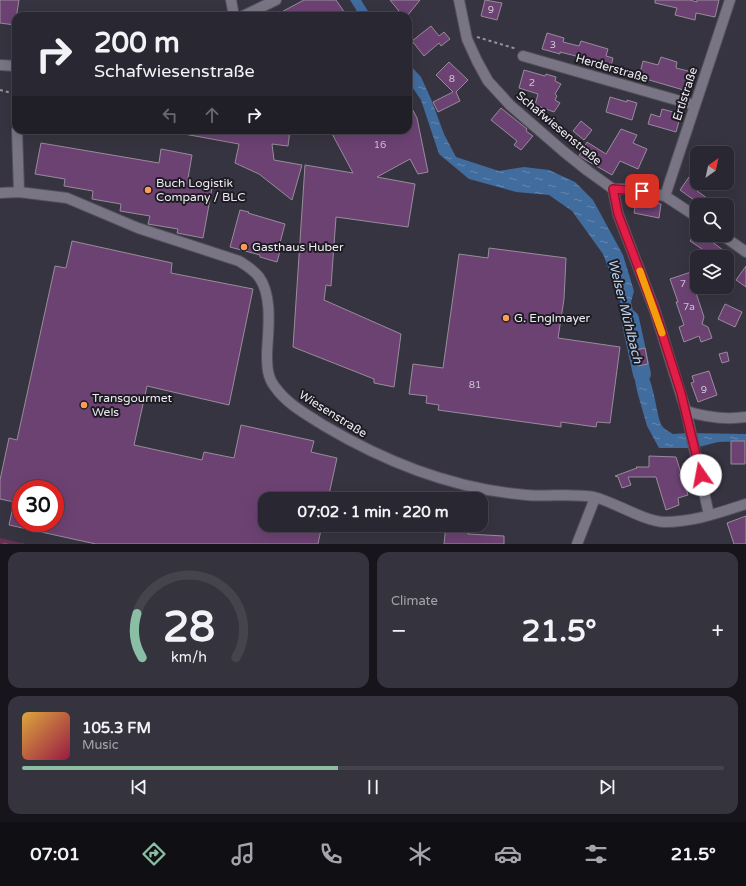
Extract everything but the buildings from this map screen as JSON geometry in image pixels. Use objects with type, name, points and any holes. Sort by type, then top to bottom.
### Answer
[{"type":"street","points":[[232,0],[234,12]]},
{"type":"street","points":[[250,12],[276,0]]},
{"type":"street","name":"Schafwiesenstraße","points":[[459,0],[467,39],[488,81],[510,105],[563,151],[613,189]]},
{"type":"street","name":"Ertlstraße","points":[[665,196],[730,0]]},
{"type":"street","name":"Herderstraße","points":[[523,56],[694,105]]},
{"type":"street","points":[[0,64],[12,66]]},
{"type":"street","points":[[17,134],[18,192]]},
{"type":"street","points":[[690,212],[665,196],[629,189],[613,189],[618,214],[655,311],[686,411],[709,515]]},
{"type":"street","name":"Wiesenstraße","points":[[0,193],[18,192],[67,198],[138,228],[239,261],[251,268],[260,278],[268,299],[267,361],[268,374],[274,386],[285,399],[299,410],[349,441],[385,458],[416,470],[464,484],[484,488],[527,495],[573,494],[595,498],[663,522],[695,520],[746,504]]},
{"type":"street","points":[[732,242],[746,252]]},
{"type":"street","points":[[686,411],[699,416],[731,419],[746,417]]},
{"type":"street","points":[[577,544],[595,498]]},
{"type":"path","points":[[467,39],[473,36],[521,50],[523,56]]},
{"type":"path","points":[[0,90],[12,93]]},
{"type":"green space","points":[[0,538],[25,544],[0,544]]},
{"type":"water","points":[[350,0],[361,0],[368,12],[358,12]]},
{"type":"water","points":[[412,67],[421,77],[444,134],[456,157],[499,171],[524,167],[549,170],[575,182],[593,200],[623,255],[634,291],[631,302],[640,342],[635,343],[640,366],[645,370],[654,393],[661,424],[673,434],[746,434],[746,441],[718,442],[695,448],[659,448],[647,426],[637,391],[619,296],[603,254],[572,211],[549,195],[516,192],[469,179],[439,154],[421,100],[412,87]]},
{"type":"waterway","name":"Welser Mühlbach","points":[[630,319],[642,374]]},
{"type":"slow traffic","points":[[640,271],[662,333]]},
{"type":"place","name":"Buch Logistik Company / BLC","points":[[148,190]]},
{"type":"place","name":"Gasthaus Huber","points":[[244,247]]},
{"type":"place","name":"G. Englmayer","points":[[506,318]]},
{"type":"place","name":"Transgourmet Wels","points":[[84,405]]},
{"type":"route","points":[[642,191],[613,189],[618,214],[655,311],[681,393],[701,475]]}]
